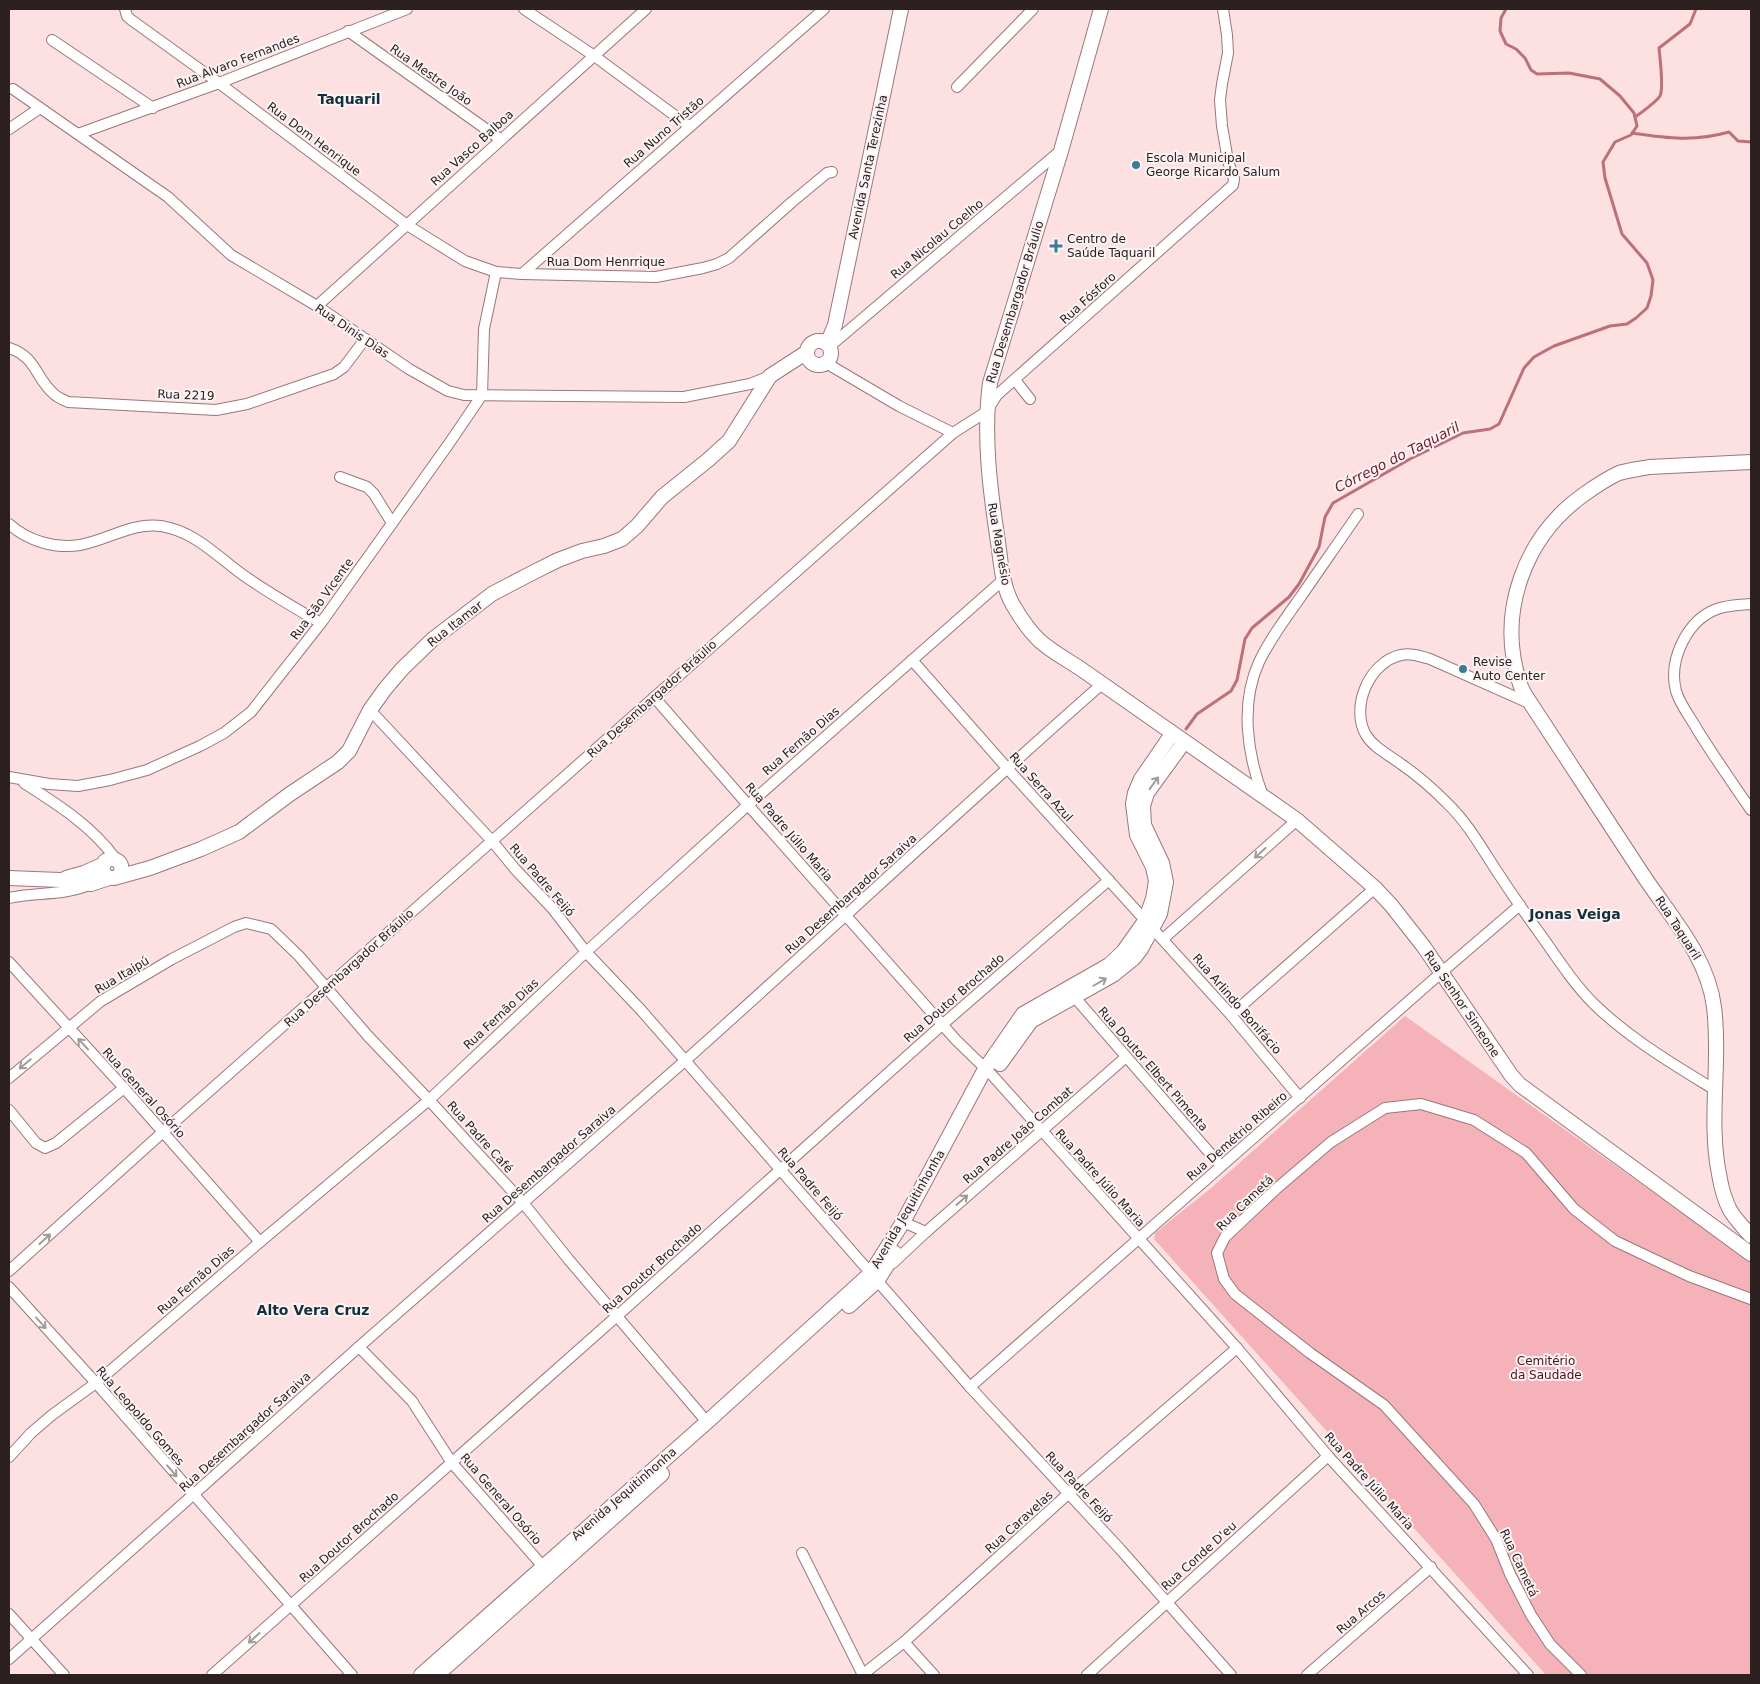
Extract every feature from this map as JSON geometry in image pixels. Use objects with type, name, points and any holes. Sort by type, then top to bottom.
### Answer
[{"type":"street","name":"Rua Alvaro Fernandes","points":[[78,134],[219,83],[407,9]]},
{"type":"street","points":[[524,9],[593,55],[689,126]]},
{"type":"street","name":"Rua Vasco Balboa","points":[[316,306],[646,9]]},
{"type":"street","name":"Rua Nuno Tristão","points":[[522,274],[824,9]]},
{"type":"street","name":"Avenida Santa Terezinha","points":[[825,344],[835,325],[901,9]]},
{"type":"street","points":[[957,87],[1033,9]]},
{"type":"street","name":"Rua Desembargador Bráulio","points":[[9,1271],[163,1132],[953,433],[986,412],[993,372],[1061,151],[1101,9]]},
{"type":"street","name":"Rua Fósforo","points":[[986,412],[998,395],[1233,185],[1234,179],[1228,161],[1223,133],[1220,100],[1228,52],[1223,9]]},
{"type":"street","name":"Rua Dom Henrique","points":[[125,10],[130,19],[219,83],[407,225],[464,261],[496,272]]},
{"type":"street","name":"Rua Mestre João","points":[[348,31],[500,139]]},
{"type":"street","points":[[52,40],[153,108]]},
{"type":"street","name":"Rua Dinis Dias","points":[[13,89],[168,197],[231,255],[316,306],[409,369],[448,391],[464,396],[684,397],[767,381]]},
{"type":"street","points":[[9,129],[40,108]]},
{"type":"street","name":"Rua Nicolau Coelho","points":[[825,344],[1061,151]]},
{"type":"street","name":"Rua Dom Henrrique","points":[[496,272],[656,277],[689,272],[717,264],[729,258],[792,202],[832,172]]},
{"type":"street","points":[[482,396],[484,329],[496,272]]},
{"type":"street","name":"Rua 2219","points":[[9,348],[18,351],[33,363],[50,390],[68,402],[216,410],[247,404],[334,374],[344,367],[365,340]]},
{"type":"street","points":[[767,381],[808,356],[811,344],[825,344],[831,355],[826,363]]},
{"type":"street","points":[[808,356],[817,365],[826,363],[899,406],[953,433]]},
{"type":"street","points":[[1015,380],[1030,398]]},
{"type":"street","name":"Rua Itamar","points":[[60,880],[111,866],[150,868],[201,849],[239,832],[290,794],[338,762],[349,751],[370,710],[402,669],[433,639],[492,594],[558,560],[622,539],[637,526],[662,497],[708,460],[728,441],[767,381]]},
{"type":"street","name":"Rua São Vicente","points":[[20,780],[78,786],[147,770],[224,733],[251,712],[320,623],[482,396]]},
{"type":"street","name":"Rua Magnésio","points":[[986,412],[991,498],[1003,580],[1012,602],[1024,622],[1039,640],[1178,738]]},
{"type":"street","name":"Rua Taquaril","points":[[1751,462],[1649,467],[1619,474],[1578,498],[1550,525],[1529,557],[1520,576],[1514,602],[1513,648],[1520,685],[1531,704],[1695,952],[1705,971],[1714,1007],[1717,1048],[1715,1090],[1716,1158],[1722,1189],[1730,1210],[1751,1236]]},
{"type":"street","points":[[340,477],[367,487],[374,494],[392,523]]},
{"type":"street","points":[[1263,796],[1255,774],[1250,749],[1249,698],[1253,678],[1270,642],[1358,514]]},
{"type":"street","points":[[9,524],[33,540],[58,546],[81,545],[141,525],[161,526],[180,531],[199,541],[284,602],[320,623]]},
{"type":"street","name":"Rua Fernão Dias","points":[[9,1457],[31,1433],[52,1415],[96,1383],[429,1100],[586,952],[748,805],[1003,580]]},
{"type":"street","points":[[1751,604],[1716,610],[1692,628],[1686,636],[1675,661],[1674,676],[1676,690],[1684,707],[1751,810]]},
{"type":"street","points":[[1531,704],[1430,659],[1413,654],[1400,655],[1381,664],[1376,670],[1367,685],[1361,702],[1361,719],[1365,734],[1373,744],[1402,765],[1462,818],[1572,979],[1605,1014],[1636,1040],[1715,1090]]},
{"type":"street","name":"Rua Serra Azul","points":[[912,660],[1006,768],[1149,925]]},
{"type":"street","name":"Rua Desembargador Saraiva","points":[[9,1658],[685,1061],[1006,768],[1102,684]]},
{"type":"street","name":"Rua Padre Júlio Maria","points":[[654,697],[956,1040],[989,1072],[1237,1348],[1328,1456],[1431,1567],[1524,1674]]},
{"type":"street","name":"Rua Padre Feijó","points":[[370,710],[552,908],[586,952],[641,1010],[877,1276],[970,1387],[1120,1549],[1231,1675]]},
{"type":"street","name":"Rua Senhor Simeone","points":[[1178,738],[1296,820],[1375,888],[1408,926],[1442,972],[1511,1075],[1520,1085],[1751,1254]]},
{"type":"street","name":"Avenida Jequitinhonha","points":[[420,1675],[601,1522],[877,1276],[989,1072],[1031,1021],[1071,993],[1113,975],[1134,958],[1149,925],[1160,914],[1166,882],[1165,874],[1162,863],[1146,832],[1143,806],[1150,788],[1178,738]]},
{"type":"street","points":[[9,777],[20,780],[74,817],[97,838],[111,866]]},
{"type":"street","points":[[1163,940],[1296,820]]},
{"type":"street","name":"Rua Itamar","points":[[9,898],[73,891],[91,884],[111,866]]},
{"type":"street","points":[[9,878],[60,880],[64,885],[54,893]]},
{"type":"street","name":"Rua Itamar","points":[[60,880],[91,884]]},
{"type":"street","name":"Rua Doutor Brochado","points":[[212,1675],[943,1024],[1109,880]]},
{"type":"street","points":[[1231,1015],[1375,888]]},
{"type":"street","name":"Rua Demétrio Ribeiro","points":[[970,1387],[1520,905]]},
{"type":"street","name":"Rua Itaipú","points":[[9,1078],[101,1002],[234,926],[246,923],[264,926]]},
{"type":"street","name":"Rua Arlindo Bonifácio","points":[[1149,925],[1231,1015],[1300,1098]]},
{"type":"street","name":"Rua Padre Café","points":[[264,926],[278,934],[368,1036],[524,1204],[569,1260],[708,1422]]},
{"type":"street","name":"Rua General Osório","points":[[9,962],[124,1088],[260,1242]]},
{"type":"street","name":"Rua Doutor Elbert Pimenta","points":[[1071,993],[1221,1166]]},
{"type":"street","name":"Rua Padre João Combat","points":[[877,1276],[1126,1057]]},
{"type":"street","points":[[9,1110],[36,1143],[45,1148],[56,1143],[124,1088]]},
{"type":"street","name":"Rua Cametá","points":[[1581,1675],[1550,1644],[1531,1615],[1510,1574],[1496,1539],[1474,1504],[1384,1405],[1310,1354],[1235,1294],[1224,1280],[1217,1254],[1225,1237],[1276,1189],[1331,1142],[1385,1108],[1422,1104],[1474,1120],[1526,1153],[1574,1209],[1615,1241],[1689,1276],[1751,1299]]},
{"type":"street","points":[[907,1224],[926,1232]]},
{"type":"street","name":"Avenida Jequitinhonha","points":[[601,1522],[708,1422],[877,1276]]},
{"type":"street","name":"Rua Leopoldo Gomes","points":[[9,1287],[96,1383],[193,1496],[352,1675]]},
{"type":"street","name":"Rua General Osório","points":[[359,1347],[412,1401],[452,1462],[546,1570]]},
{"type":"street","name":"Rua Caravelas","points":[[862,1675],[904,1642],[1068,1494],[1237,1348]]},
{"type":"street","name":"Rua Conde D'eu","points":[[1087,1675],[1328,1456]]},
{"type":"street","points":[[802,1553],[862,1675]]},
{"type":"street","name":"Rua Arcos","points":[[1307,1675],[1431,1567]]},
{"type":"street","name":"Avenida Jequitinhonha","points":[[437,1675],[546,1570]]},
{"type":"street","points":[[9,1614],[64,1675]]},
{"type":"street","points":[[904,1642],[934,1675]]},
{"type":"green space","name":"Cemitério da Saudade","points":[[1405,1016],[1751,1262],[1751,1675],[1546,1675],[1154,1239],[1155,1233],[1210,1189]]},
{"type":"waterway","name":"Córrego do Taquaril","points":[[1186,729],[1197,714],[1231,691],[1237,680],[1245,639],[1252,628],[1289,597],[1299,584],[1319,547],[1325,517],[1333,503],[1410,459],[1463,433],[1490,429],[1499,424],[1524,368],[1534,357],[1554,346],[1610,326],[1627,324],[1647,308],[1653,280],[1647,263],[1622,234],[1605,178],[1603,162],[1615,142],[1631,135],[1637,126],[1634,113],[1620,96],[1600,79],[1569,73],[1537,74],[1531,70],[1525,58],[1516,49],[1506,44],[1500,31],[1501,18],[1506,9]]},
{"type":"waterway","name":"Córrego do Taquaril","points":[[1635,117],[1660,96],[1662,80],[1659,48],[1690,24],[1696,9]]},
{"type":"waterway","name":"Córrego do Taquaril","points":[[1632,133],[1669,138],[1692,138],[1729,132],[1738,141],[1751,142]]},
{"type":"place","name":"Escola Municipal George Ricardo Salum","points":[[1136,165]]},
{"type":"place","name":"Centro de Saúde Taquaril","points":[[1056,246]]},
{"type":"place","name":"Revise Auto Center","points":[[1463,669]]},
{"type":"district","name":"Taquaril","points":[[349,99]]},
{"type":"district","name":"Jonas Veiga","points":[[1575,914]]},
{"type":"district","name":"Alto Vera Cruz","points":[[313,1310]]}]
